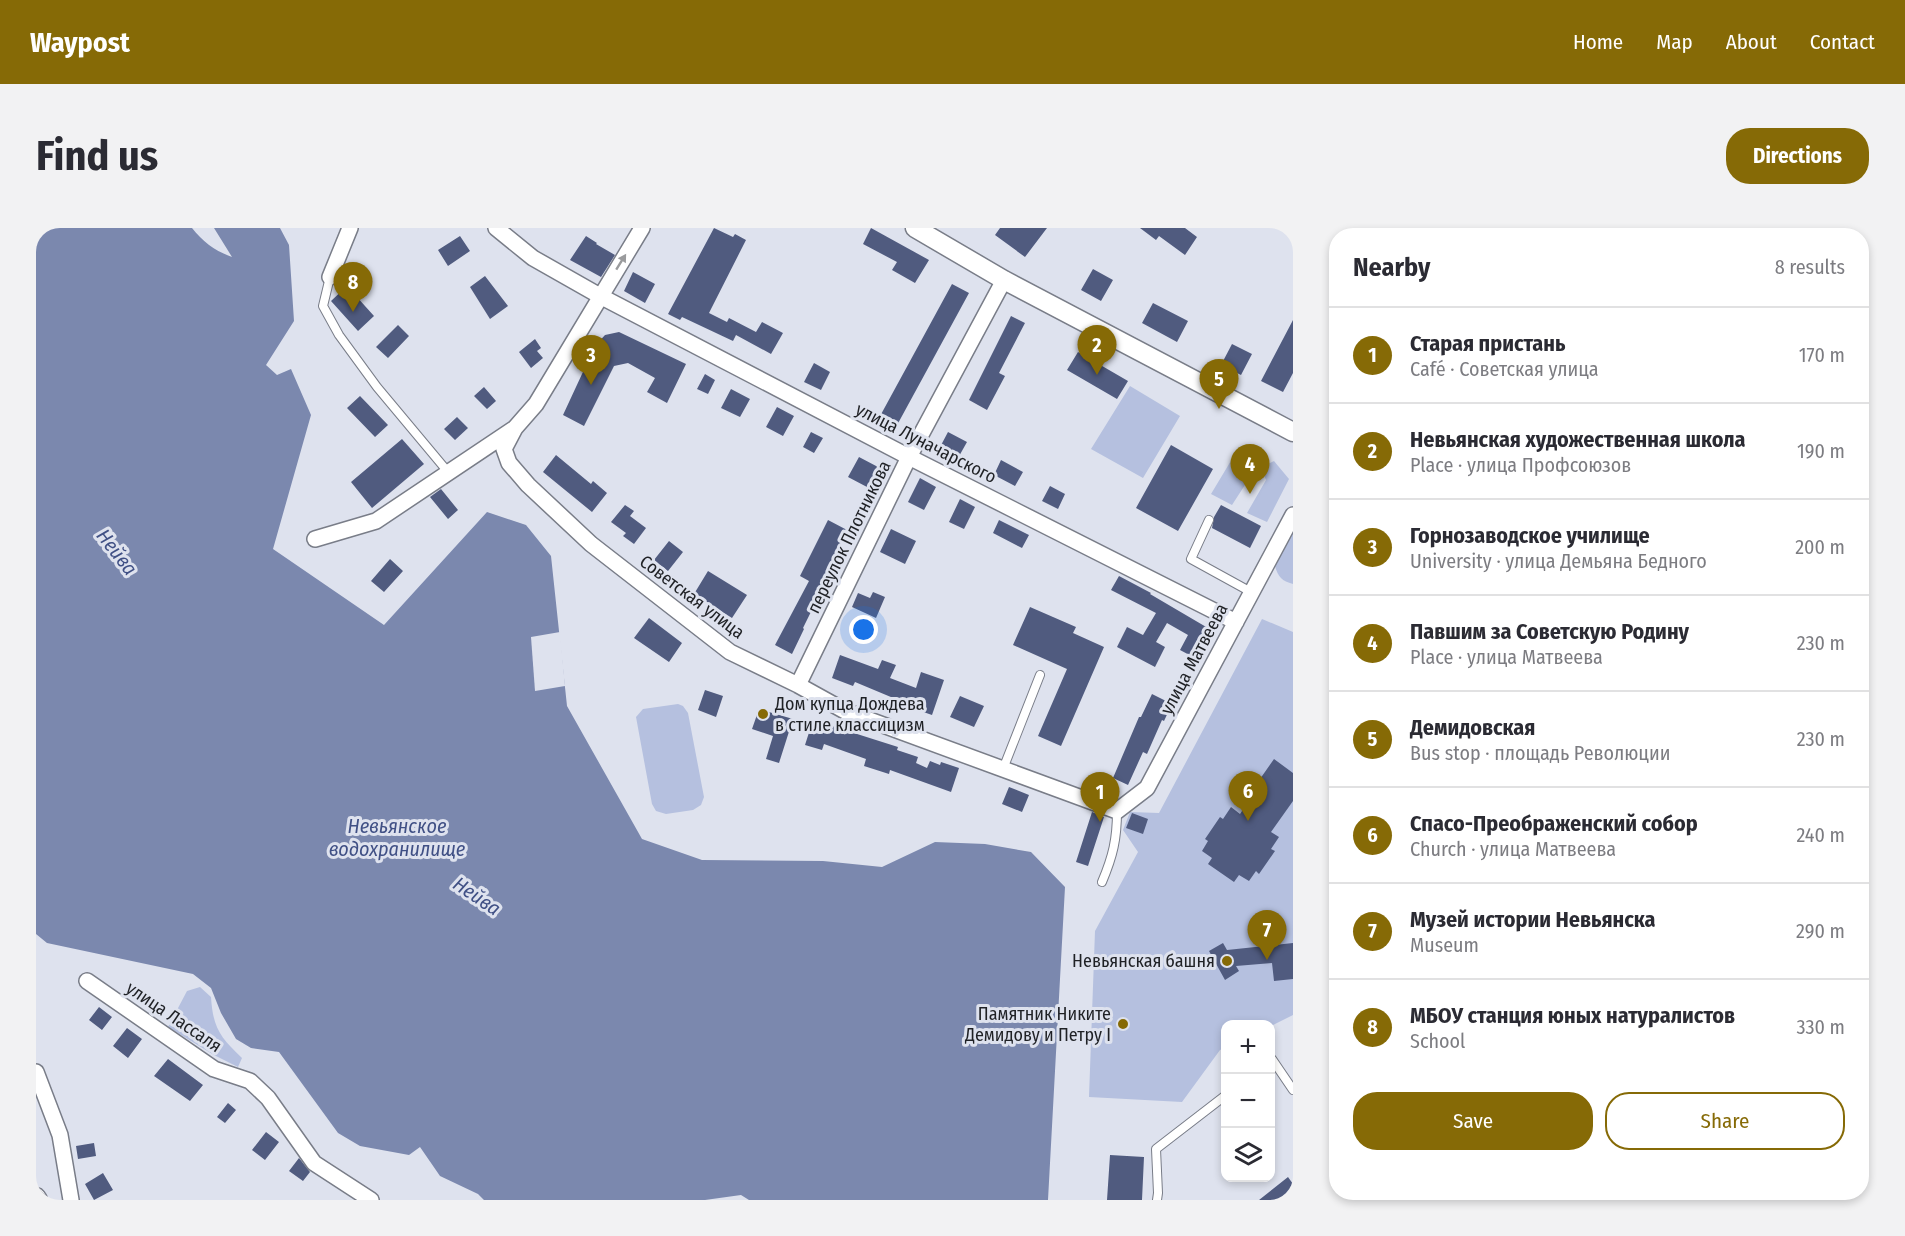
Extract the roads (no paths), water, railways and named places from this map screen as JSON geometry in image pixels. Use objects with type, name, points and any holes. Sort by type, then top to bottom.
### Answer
[{"type":"street","points":[[330,277],[350,228]]},
{"type":"street","name":"улица Луначарского","points":[[496,228],[533,258],[600,296],[909,457],[1236,622]]},
{"type":"street","points":[[315,539],[376,520],[515,428],[536,404],[642,228]]},
{"type":"street","points":[[915,228],[1004,280],[1292,430]]},
{"type":"street","name":"переулок Плотникова","points":[[798,685],[909,457],[1004,280]]},
{"type":"street","name":"Советская улица","points":[[515,428],[504,449],[509,463],[528,485],[591,544],[730,652],[798,685],[844,711],[1117,811]]},
{"type":"street","name":"улица Матвеева","points":[[1117,811],[1147,788],[1293,515]]},
{"type":"street","name":"улица Лассаля","points":[[87,981],[214,1069],[250,1081],[268,1098],[314,1163],[371,1200]]},
{"type":"street","points":[[36,1072],[60,1135],[70,1200]]},
{"type":"lane","points":[[330,277],[323,306],[339,335],[376,387],[448,472]]},
{"type":"lane","points":[[1209,520],[1191,559],[1251,592]]},
{"type":"lane","points":[[1003,769],[1040,675]]},
{"type":"lane","points":[[1102,882],[1113,858],[1117,834],[1117,811]]},
{"type":"lane","points":[[1275,1063],[1293,1090]]},
{"type":"lane","points":[[1157,1200],[1156,1149],[1221,1099]]},
{"type":"water","name":"Невьянское водохранилище","points":[[36,228],[192,228],[210,246],[232,257],[214,228],[280,228],[289,245],[294,321],[266,365],[277,375],[291,369],[311,415],[273,549],[384,625],[487,512],[526,525],[551,556],[567,706],[642,839],[702,860],[823,861],[882,867],[935,842],[985,844],[1031,852],[1065,887],[1048,1200],[749,1200],[741,1195],[705,1200],[484,1200],[478,1194],[440,1176],[420,1147],[409,1155],[360,1146],[338,1133],[279,1052],[251,1048],[236,1039],[221,1013],[211,988],[193,974],[47,943],[36,934]]},
{"type":"place","name":"МБОУ станция юных натуралистов","points":[[353,312]]},
{"type":"place","name":"Невьянская художественная школа","points":[[1097,375]]},
{"type":"place","name":"Горнозаводское училище","points":[[591,385]]},
{"type":"place","name":"Демидовская","points":[[1219,409]]},
{"type":"place","name":"Павшим за Советскую Родину","points":[[1250,494]]},
{"type":"place","name":"Дом купца Дождева в стиле классицизм","points":[[763,714]]},
{"type":"place","name":"Спасо-Преображенский собор","points":[[1248,821]]},
{"type":"place","name":"Старая пристань","points":[[1100,822]]},
{"type":"place","name":"Музей истории Невьянска","points":[[1267,960]]},
{"type":"place","name":"Невьянская башня","points":[[1227,961]]},
{"type":"place","name":"Памятник Никите Демидову и Петру I","points":[[1123,1024]]},
{"type":"water label","name":"Нейва","points":[[117,552]]},
{"type":"water label","name":"Нейва","points":[[477,896]]}]
